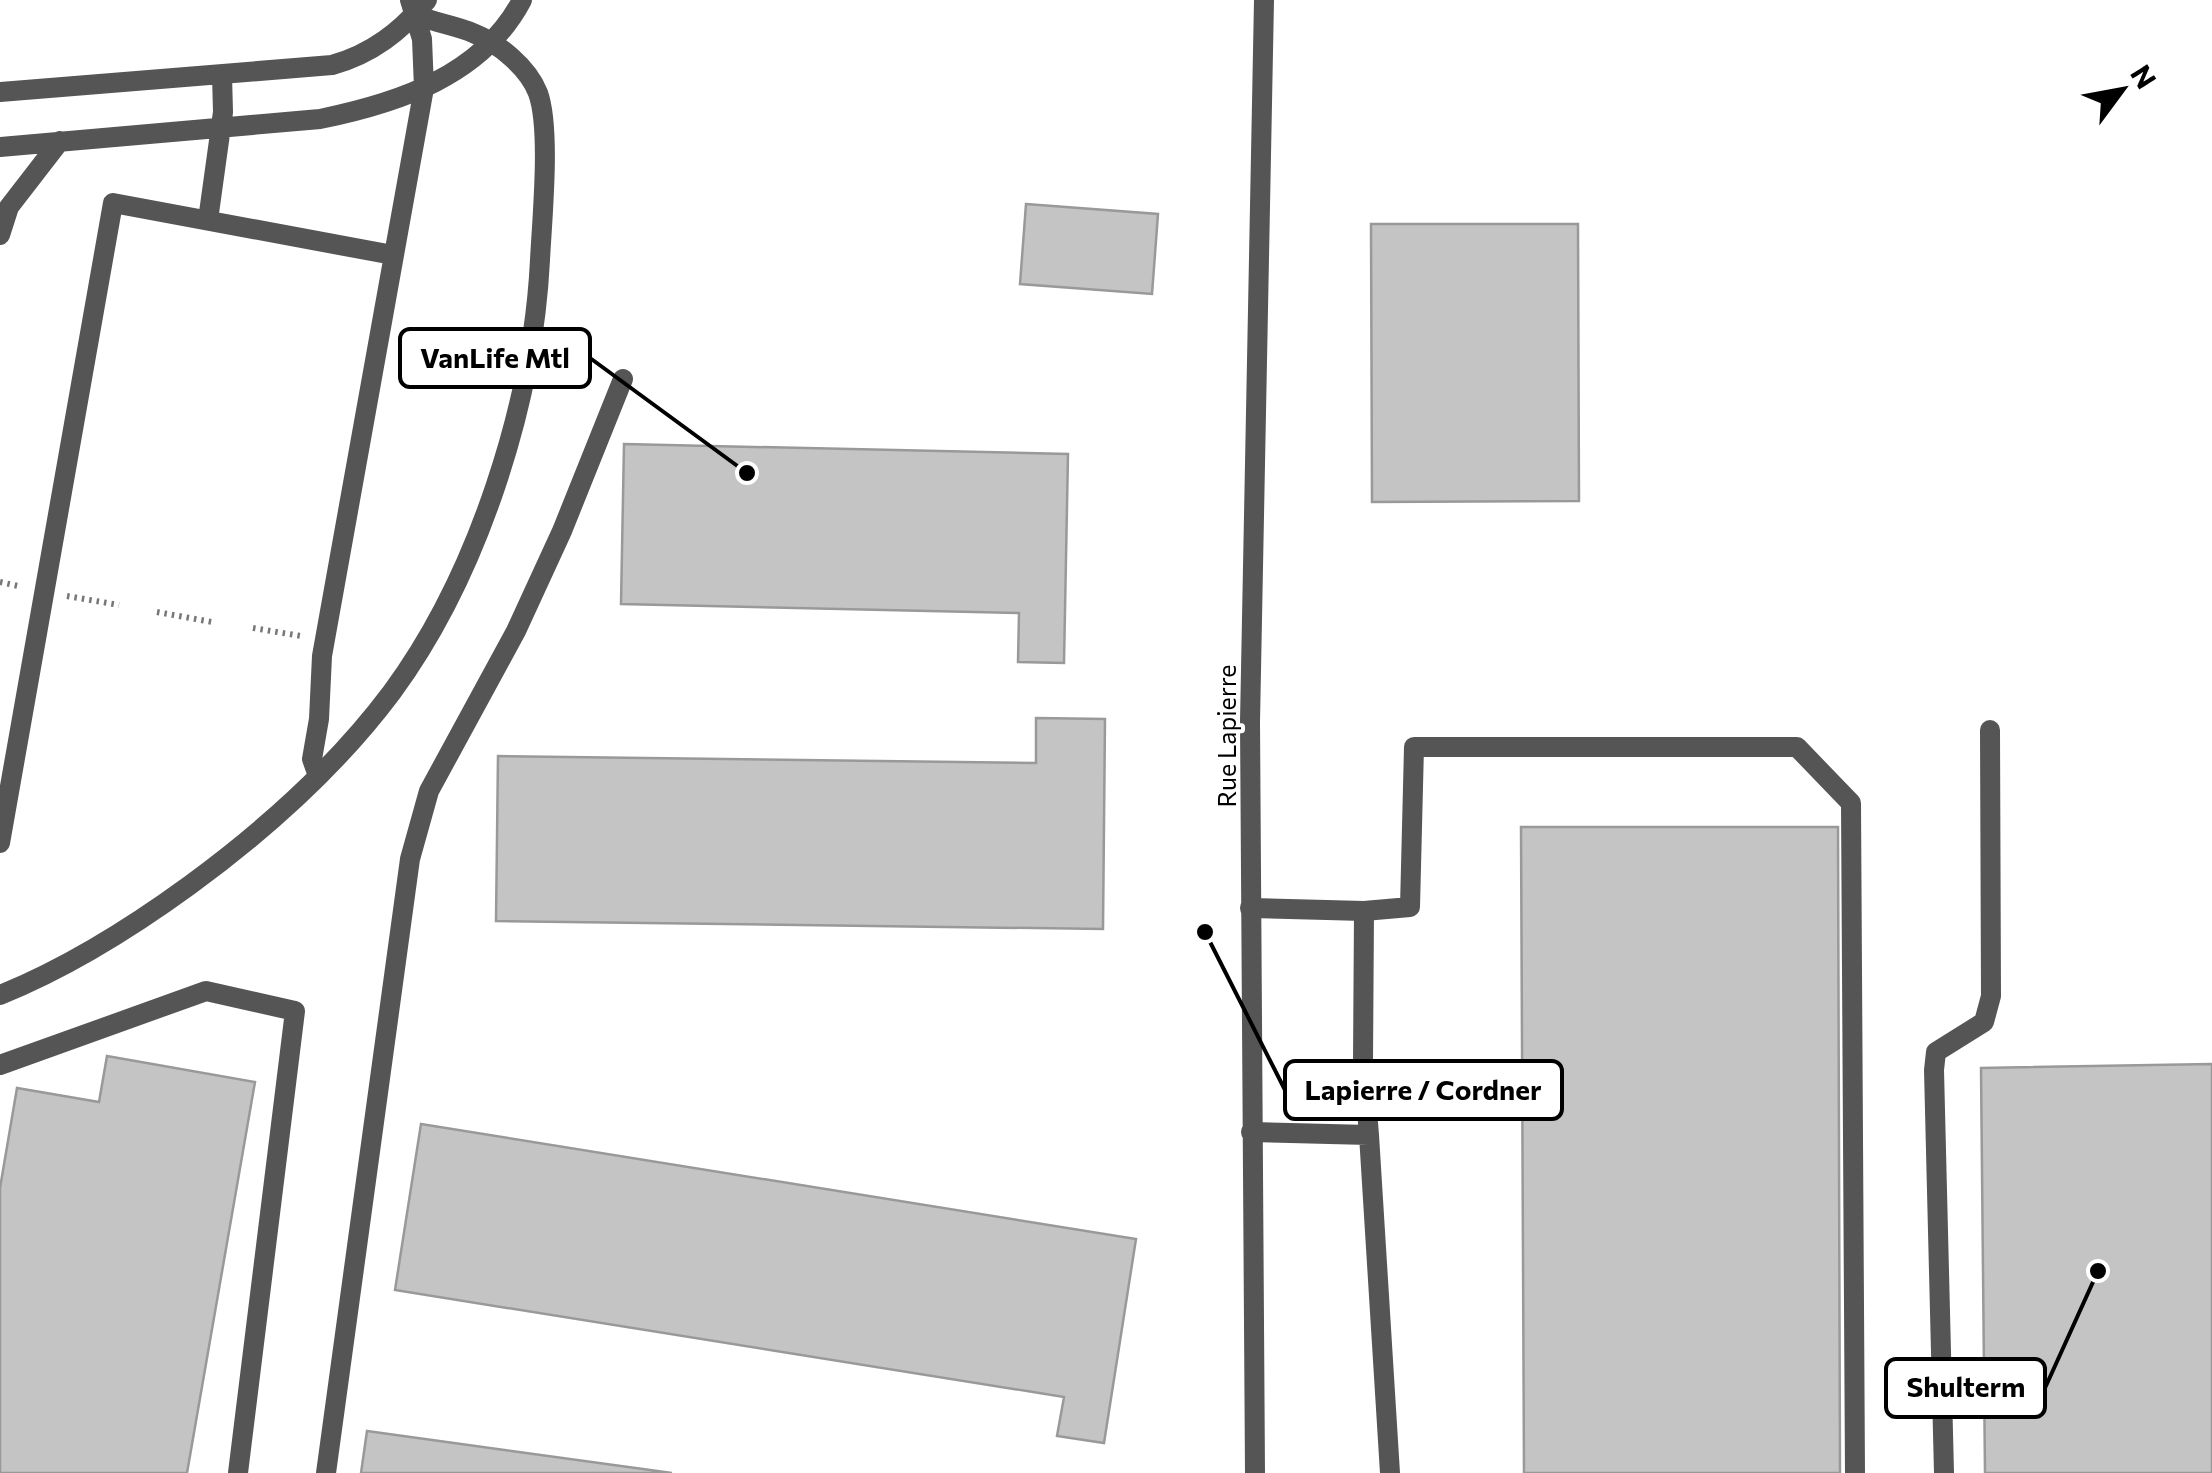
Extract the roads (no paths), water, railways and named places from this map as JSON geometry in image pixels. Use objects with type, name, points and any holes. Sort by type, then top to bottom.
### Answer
[{"type":"street","points":[[0,148],[320,119],[391,102],[460,68],[492,43],[522,0]]},
{"type":"street","name":"Rue Lapierre","points":[[1256,1473],[1250,694],[1264,0]]},
{"type":"street","points":[[0,995],[86,952],[162,905],[304,793],[390,694],[432,628],[490,500],[528,371],[543,202],[542,106],[530,76],[492,43],[418,5]]},
{"type":"street","points":[[0,92],[332,65],[350,60],[390,37],[418,5]]},
{"type":"street","points":[[318,776],[312,759],[322,656],[424,88],[418,5]]},
{"type":"street","points":[[208,220],[224,99],[222,75]]},
{"type":"street","points":[[0,236],[9,207],[60,141]]},
{"type":"street","points":[[0,843],[112,203],[393,255]]},
{"type":"street","points":[[326,1473],[410,859],[429,791],[516,631],[562,531],[623,379]]},
{"type":"street","points":[[1944,1473],[1934,1070],[1936,1052],[1984,1022],[1992,996],[1990,730]]},
{"type":"street","points":[[1250,908],[1364,911],[1410,907],[1414,747],[1798,747],[1851,803],[1855,1473]]},
{"type":"street","points":[[1364,911],[1363,1061],[1390,1473]]},
{"type":"street","points":[[0,1065],[206,991],[295,1011],[238,1473]]},
{"type":"street","points":[[1252,1132],[1369,1135]]},
{"type":"place","name":"VanLife Mtl","points":[[747,473]]},
{"type":"place","name":"Lapierre / Cordner","points":[[1205,932]]},
{"type":"place","name":"Shulterm","points":[[2098,1271]]}]
